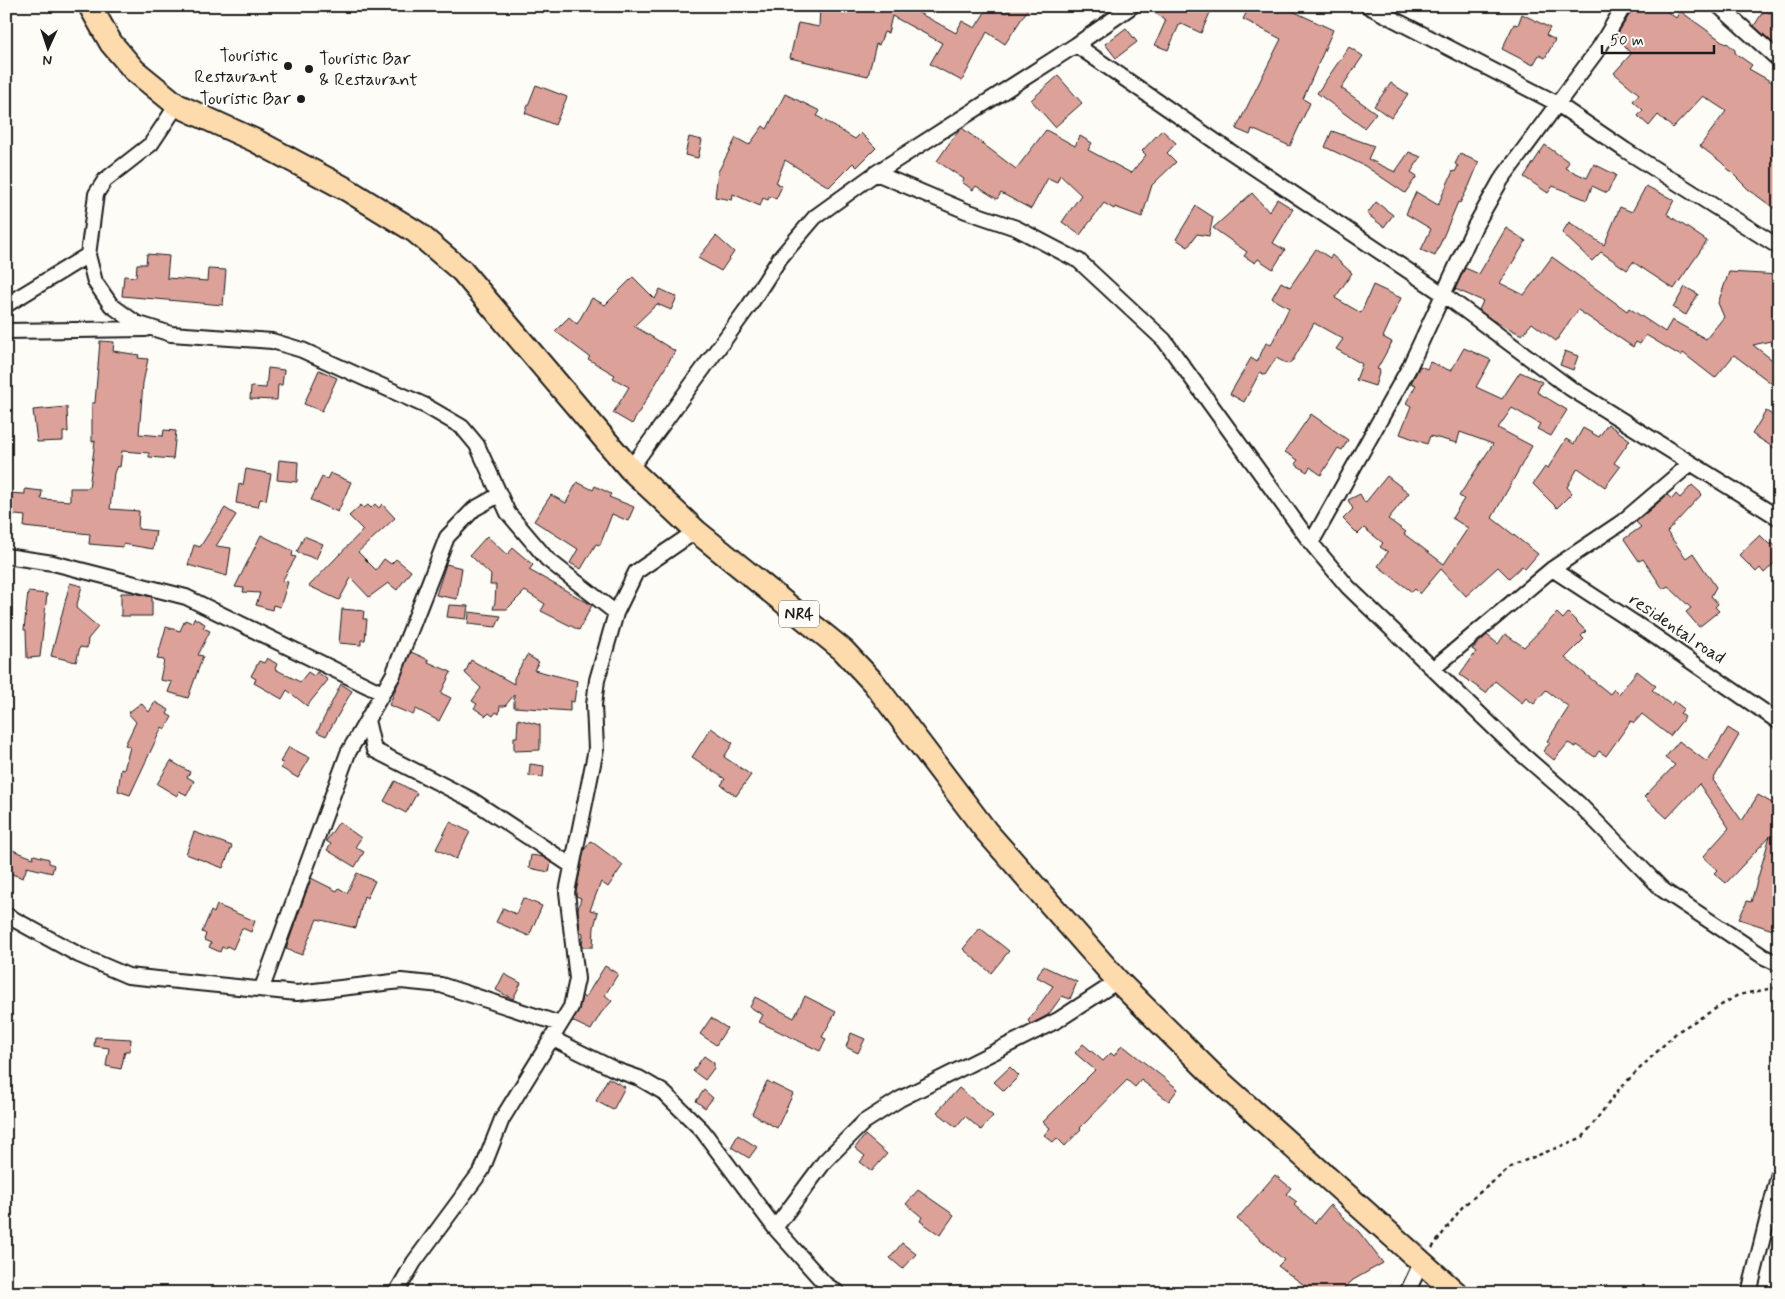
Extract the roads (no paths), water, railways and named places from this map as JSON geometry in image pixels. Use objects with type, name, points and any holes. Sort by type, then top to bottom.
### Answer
[{"type":"highway","name":"NR4","points":[[90,6],[111,44],[122,57],[134,70],[177,105],[256,141],[338,184],[416,232],[462,271],[630,469],[696,531],[843,650],[873,682],[986,831],[1118,981],[1215,1077],[1456,1293]]},
{"type":"street","points":[[630,469],[749,306],[780,258],[815,217],[876,173],[1076,45],[1132,6]]},
{"type":"street","points":[[1368,6],[1556,103],[1625,150],[1779,247]]},
{"type":"street","points":[[1311,543],[1409,368],[1475,226],[1501,180],[1598,48],[1624,6]]},
{"type":"street","points":[[1719,6],[1779,60]]},
{"type":"street","points":[[1076,45],[1225,148],[1443,294],[1570,388],[1779,518]]},
{"type":"street","points":[[177,105],[152,144],[105,180],[96,194],[88,255],[95,282],[111,305],[136,323],[171,334],[272,341],[294,348],[426,406],[462,427],[477,445],[508,513],[547,560],[616,613]]},
{"type":"street","points":[[876,173],[966,211],[1016,228],[1079,261],[1164,340],[1311,543],[1348,586],[1515,748],[1578,803],[1663,890],[1764,957],[1779,964]]},
{"type":"street","points":[[6,305],[88,255]]},
{"type":"street","points":[[6,331],[154,329]]},
{"type":"street","points":[[1434,668],[1552,569],[1622,522],[1690,464]]},
{"type":"street","points":[[262,988],[348,753],[393,675],[447,537],[474,508],[499,495]]},
{"type":"street","points":[[396,1293],[414,1262],[482,1170],[502,1119],[571,1008],[577,979],[567,892],[596,749],[594,705],[597,680],[616,613],[636,572],[696,531]]},
{"type":"street","points":[[6,556],[53,563],[186,597],[382,692]]},
{"type":"street","name":"residental road","points":[[1552,569],[1650,633],[1779,722]]},
{"type":"street","points":[[367,720],[374,750],[472,800],[572,866]]},
{"type":"street","points":[[6,915],[79,956],[128,976],[297,993],[401,981],[441,985],[560,1024]]},
{"type":"street","points":[[775,1228],[825,1162],[864,1122],[900,1099],[1058,1020],[1118,981]]},
{"type":"street","points":[[551,1038],[616,1070],[639,1078],[663,1092],[702,1130],[775,1228],[824,1284],[838,1293]]},
{"type":"street","points":[[1749,1293],[1779,1173]]},
{"type":"street","points":[[1407,1293],[1421,1262]]},
{"type":"place","name":"Touristic Restaurant","points":[[288,66]]},
{"type":"place","name":"Touristic Bar & Restaurant","points":[[309,69]]},
{"type":"place","name":"Touristic Bar","points":[[301,99]]}]
